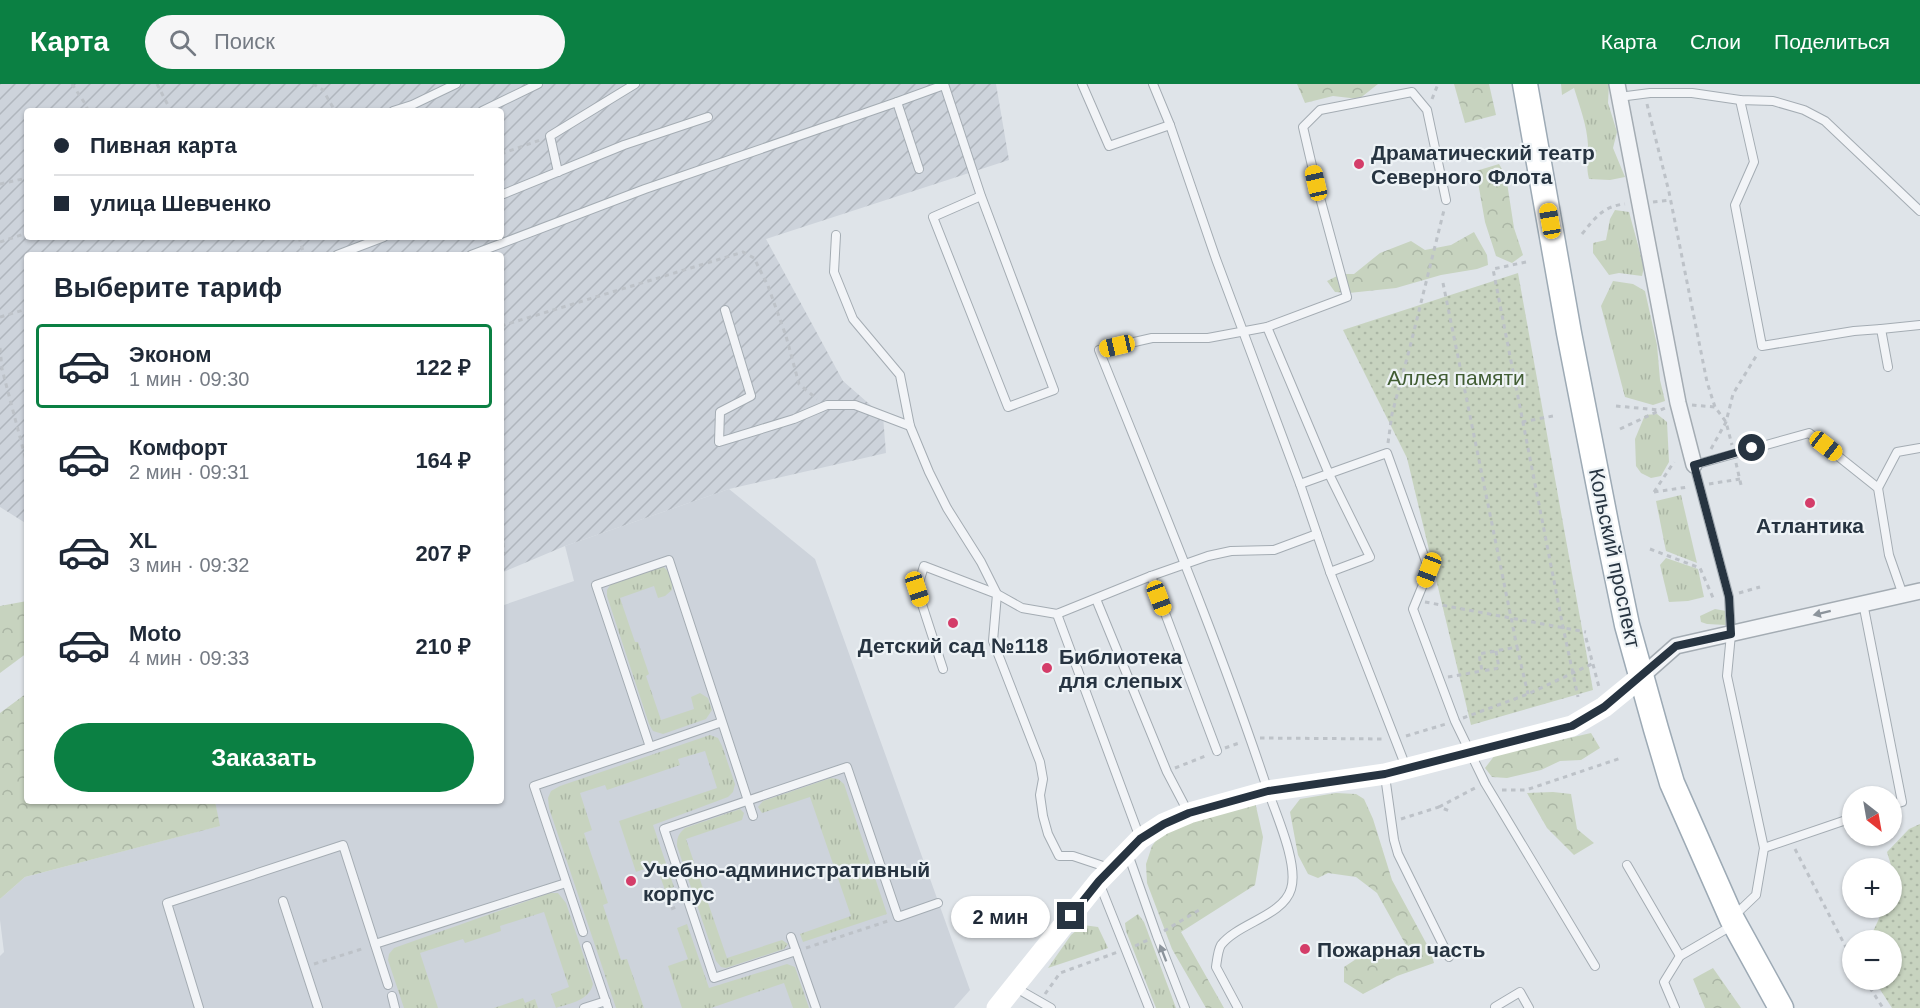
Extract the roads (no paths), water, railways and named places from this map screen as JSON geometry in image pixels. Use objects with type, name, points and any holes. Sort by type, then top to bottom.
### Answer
[{"type":"main road","name":"Кольский проспект","points":[[1525,84],[1569,333],[1627,625],[1672,783],[1733,921],[1781,1008]]},
{"type":"main road","points":[[996,1008],[1105,875],[1134,846],[1164,824],[1189,813],[1268,791],[1385,774],[1572,726],[1604,707],[1642,676]]},
{"type":"street","points":[[1618,91],[1678,403],[1694,465]]},
{"type":"street","points":[[1642,676],[1676,646],[1920,591]]},
{"type":"lane","points":[[402,108],[456,84]]},
{"type":"lane","points":[[488,108],[538,84]]},
{"type":"lane","points":[[558,172],[550,136],[635,84]]},
{"type":"lane","points":[[479,252],[645,189],[944,84],[981,196],[1054,390],[1008,407],[933,217],[981,196]]},
{"type":"lane","points":[[1082,84],[1109,146],[1170,125]]},
{"type":"lane","points":[[1152,84],[1170,125],[1216,259],[1300,484],[1330,572],[1407,769]]},
{"type":"lane","points":[[1618,91],[1692,93],[1740,100],[1773,101],[1804,110],[1825,121],[1920,211]]},
{"type":"lane","points":[[1238,1008],[1216,967],[1220,946],[1233,934],[1271,912],[1287,897],[1292,888],[1289,853],[1251,738],[1099,350],[1152,338],[1208,338],[1267,327],[1347,297],[1303,127],[1320,110],[1412,92],[1426,110],[1446,201]]},
{"type":"lane","points":[[1740,100],[1754,162],[1736,205],[1762,346],[1920,325]]},
{"type":"lane","points":[[897,102],[919,168]]},
{"type":"lane","points":[[504,194],[624,145],[708,117]]},
{"type":"lane","points":[[836,235],[834,272],[853,319],[900,375],[910,426],[929,472],[947,508],[981,562],[997,594],[993,641],[1040,762],[1043,779],[1040,795],[1048,834],[1059,856],[1073,856],[1105,875],[1126,950],[1149,1008]]},
{"type":"lane","points":[[345,252],[376,240]]},
{"type":"lane","points":[[725,310],[750,396],[720,412],[718,442],[794,419],[825,406],[855,405],[910,426]]},
{"type":"lane","points":[[1267,327],[1329,474],[1370,557],[1330,572]]},
{"type":"lane","points":[[1881,329],[1888,367]]},
{"type":"lane","points":[[1675,1008],[1664,982],[1680,956],[1733,921],[1756,895],[1764,848],[1727,676],[1731,634],[1729,597],[1694,465],[1809,433],[1878,488]]},
{"type":"lane","points":[[1903,595],[1889,555],[1878,488],[1897,452],[1920,448]]},
{"type":"lane","points":[[1300,484],[1387,453],[1429,570],[1413,609],[1455,721],[1489,790],[1594,966]]},
{"type":"lane","points":[[943,669],[917,589],[924,566],[997,594],[1022,608],[1057,614],[1208,556],[1231,551],[1274,550],[1317,534]]},
{"type":"lane","points":[[650,747],[597,585],[669,561],[753,816]]},
{"type":"lane","points":[[1151,576],[1217,751]]},
{"type":"lane","points":[[1096,599],[1167,772],[1189,813]]},
{"type":"lane","points":[[1863,603],[1899,786]]},
{"type":"lane","points":[[1057,614],[1134,846],[1156,936],[1185,1008]]},
{"type":"lane","points":[[583,932],[534,786],[722,722]]},
{"type":"lane","points":[[796,951],[714,978],[664,829],[847,767],[898,917],[938,903]]},
{"type":"lane","points":[[1385,774],[1398,854],[1449,957]]},
{"type":"lane","points":[[1764,848],[1842,821]]},
{"type":"lane","points":[[199,1008],[167,903],[343,845],[388,985]]},
{"type":"lane","points":[[1627,865],[1680,956]]},
{"type":"lane","points":[[375,944],[566,883]]},
{"type":"lane","points":[[283,901],[318,1008]]},
{"type":"lane","points":[[791,937],[816,1008]]},
{"type":"lane","points":[[585,1008],[607,1004],[588,946]]},
{"type":"lane","points":[[1014,987],[1051,1008]]},
{"type":"lane","points":[[1495,1007],[1520,992],[1529,1008]]},
{"type":"lane","points":[[392,996],[396,1008]]},
{"type":"place","name":"Драматический театр Северного Флота","points":[[1359,164]]},
{"type":"place","name":"Атлантика","points":[[1810,503]]},
{"type":"place","name":"Детский сад №118","points":[[953,623]]},
{"type":"place","name":"Библиотека для слепых","points":[[1047,668]]},
{"type":"place","name":"Учебно-административный корпус","points":[[631,881]]},
{"type":"place","name":"Пожарная часть","points":[[1305,949]]},
{"type":"park label","name":"Аллея памяти","points":[[1456,377]]}]
